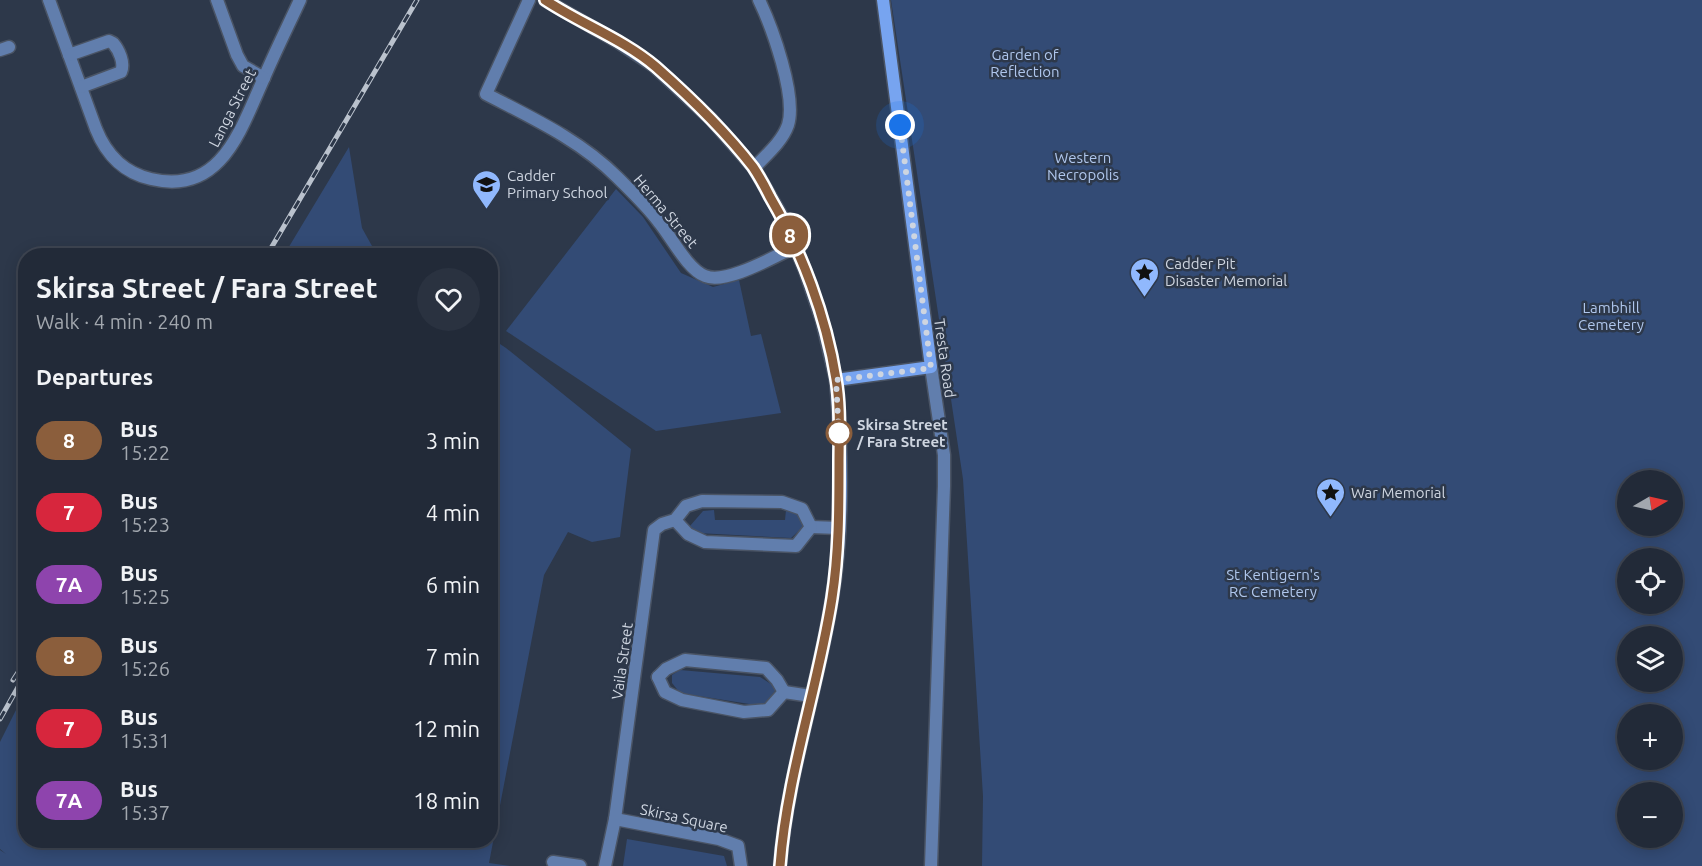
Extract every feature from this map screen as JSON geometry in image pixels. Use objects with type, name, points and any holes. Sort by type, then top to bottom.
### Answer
[{"type":"street","name":"Langa Street","points":[[49,0],[99,137],[114,159],[142,177],[180,181],[206,172],[223,159],[236,140],[300,0]]},
{"type":"street","points":[[217,0],[243,66],[264,78]]},
{"type":"street","name":"Herma Street","points":[[529,0],[486,94],[564,134],[615,175],[657,220],[696,271],[706,277],[716,279],[741,272],[795,247]]},
{"type":"street","points":[[545,0],[618,42],[654,66],[711,119],[753,168],[785,222],[822,320],[836,380],[839,418],[839,528],[833,596],[825,642],[791,785],[780,866]]},
{"type":"street","points":[[753,168],[780,140],[788,124],[790,105],[788,84],[759,0]]},
{"type":"street","name":"Tresta Road","points":[[883,0],[944,455],[931,866]]},
{"type":"street","points":[[69,55],[106,42],[113,43],[118,51],[122,65],[121,72],[81,87]]},
{"type":"street","points":[[836,380],[931,368]]},
{"type":"street","name":"Vaila Street","points":[[615,819],[654,530],[662,524],[675,520],[687,506],[702,501],[782,502],[802,509],[811,527]]},
{"type":"street","points":[[675,520],[687,534],[705,542],[796,546],[811,527],[839,528]]},
{"type":"street","points":[[658,677],[666,669],[685,660],[766,668],[784,692],[811,696]]},
{"type":"street","points":[[636,675],[658,677]]},
{"type":"street","points":[[658,677],[665,692],[682,700],[744,712],[768,710],[784,692]]},
{"type":"street","points":[[605,866],[615,819]]},
{"type":"street","name":"Skirsa Square","points":[[615,819],[719,839],[738,846],[741,866]]},
{"type":"street","points":[[552,862],[580,866]]},
{"type":"green space","points":[[891,0],[1702,0],[1702,866],[982,866],[983,796],[963,479]]},
{"type":"green space","points":[[349,147],[362,228],[373,248],[288,248]]},
{"type":"green space","points":[[616,189],[643,217],[681,273],[713,287],[739,280],[751,336],[761,334],[781,413],[656,431],[506,331]]},
{"type":"green space","points":[[498,343],[631,449],[620,537],[592,542],[568,532],[544,575],[498,816]]},
{"type":"green space","points":[[714,510],[715,520],[785,520],[786,510],[797,510],[804,526],[791,538],[697,533],[690,526],[703,511]]},
{"type":"green space","points":[[680,670],[760,677],[776,690],[762,706],[680,693],[672,683],[672,675]]},
{"type":"green space","points":[[18,706],[18,848],[492,848],[489,863],[510,866],[0,866],[0,850],[6,854],[0,849],[0,742]]},
{"type":"green space","points":[[627,839],[724,856],[727,866],[623,866]]},
{"type":"railway","points":[[271,248],[417,0]]},
{"type":"railway","points":[[13,680],[18,672]]},
{"type":"railway","points":[[0,719],[18,687]]},
{"type":"bus line","name":"8","points":[[545,0],[618,42],[654,66],[711,119],[753,168],[785,222],[822,320],[836,380],[839,418],[839,528],[833,596],[825,642],[791,785],[780,866]]},
{"type":"place","name":"Cadder Primary School","points":[[486,210]]},
{"type":"place","name":"Cadder Pit Disaster Memorial","points":[[1144,298]]},
{"type":"place","name":"Skirsa Street / Fara Street","points":[[839,433]]},
{"type":"place","name":"War Memorial","points":[[1330,518]]},
{"type":"route","points":[[839,433],[839,438],[836,380],[931,368],[900,125]]},
{"type":"park label","name":"Garden of Reflection","points":[[1025,62]]},
{"type":"park label","name":"Western Necropolis","points":[[1083,166]]},
{"type":"park label","name":"Lambhill Cemetery","points":[[1611,316]]},
{"type":"park label","name":"St Kentigern's RC Cemetery","points":[[1273,582]]}]
